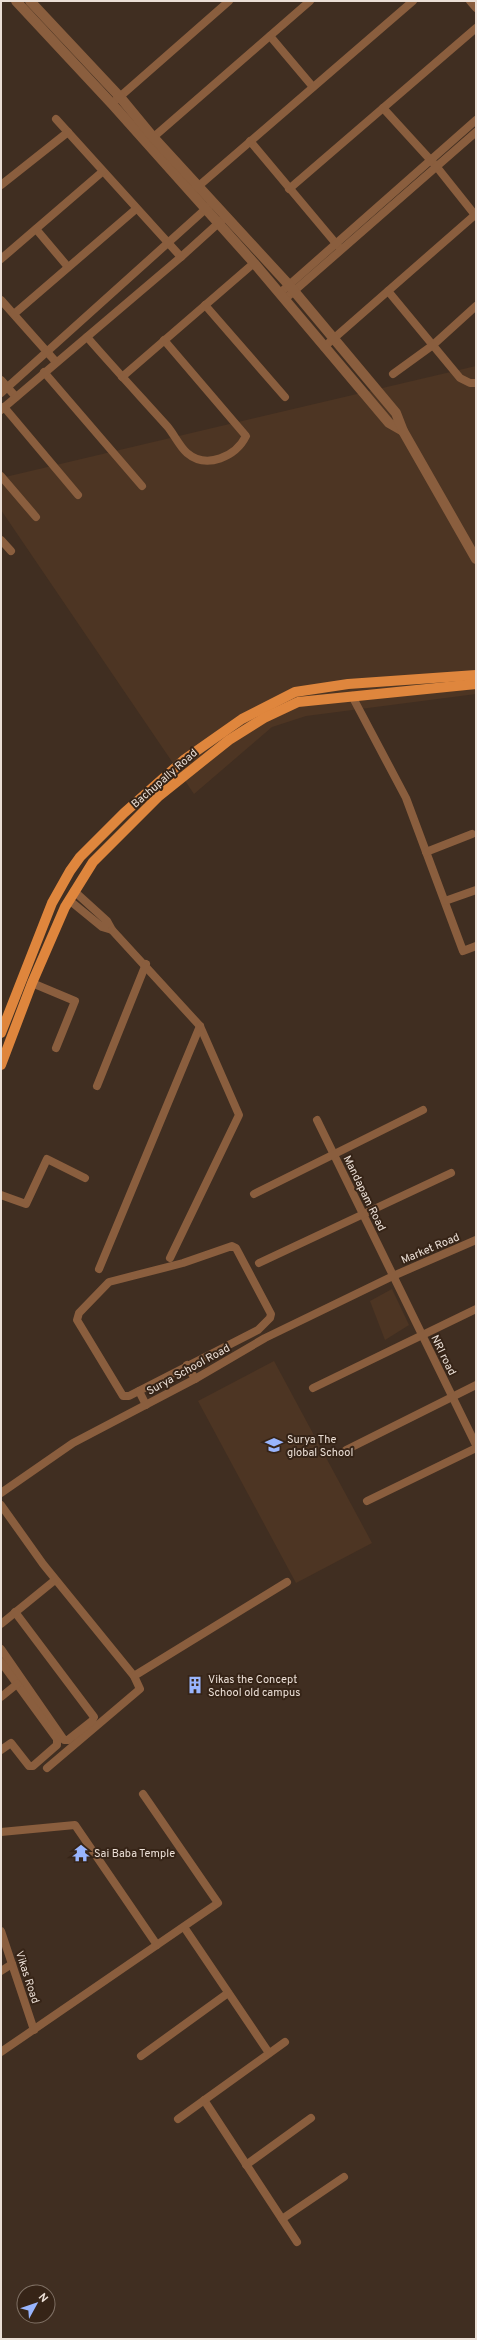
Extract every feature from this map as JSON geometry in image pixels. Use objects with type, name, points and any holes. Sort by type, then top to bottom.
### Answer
[{"type":"main road","name":"Bachupally Road","points":[[1,1033],[52,903],[70,871],[80,857],[124,813],[185,759],[242,719],[295,692],[348,684],[476,675]]},
{"type":"main road","name":"Bachupally Road","points":[[1,1065],[32,983],[74,891],[93,862],[111,842],[158,796],[229,740],[264,718],[298,702],[476,684]]},
{"type":"street","points":[[16,1],[112,104],[198,186],[213,203],[221,220],[254,263],[324,347],[390,423],[403,431]]},
{"type":"street","points":[[30,1],[120,97],[150,141],[205,209],[221,220],[291,288],[396,413],[403,431],[476,559]]},
{"type":"street","points":[[112,104],[229,1]]},
{"type":"street","points":[[150,141],[310,1]]},
{"type":"street","points":[[191,193],[413,1]]},
{"type":"street","points":[[470,1],[476,8]]},
{"type":"street","points":[[289,189],[476,28]]},
{"type":"street","points":[[270,36],[313,87]]},
{"type":"street","points":[[324,347],[476,214],[433,163],[383,108]]},
{"type":"street","points":[[56,119],[102,172],[181,257]]},
{"type":"street","points":[[283,296],[433,163],[476,120]]},
{"type":"street","points":[[1,185],[68,132]]},
{"type":"street","points":[[433,163],[476,132]]},
{"type":"street","points":[[250,141],[338,246]]},
{"type":"street","points":[[1,259],[102,172]]},
{"type":"street","points":[[1,393],[213,203]]},
{"type":"street","points":[[14,314],[136,209]]},
{"type":"street","points":[[78,495],[2,408],[181,257],[221,220]]},
{"type":"street","points":[[36,228],[68,267]]},
{"type":"street","points":[[122,377],[254,263]]},
{"type":"street","points":[[388,291],[460,378],[470,383],[476,383]]},
{"type":"street","points":[[1,300],[56,362]]},
{"type":"street","points":[[205,305],[285,397]]},
{"type":"street","points":[[393,374],[432,345],[476,306]]},
{"type":"street","points":[[87,337],[169,429],[187,453],[198,459],[213,461],[232,454],[241,446],[246,436],[164,340]]},
{"type":"street","points":[[44,372],[142,486]]},
{"type":"street","points":[[1,380],[16,397]]},
{"type":"street","points":[[1,476],[36,517]]},
{"type":"street","points":[[1,540],[11,551]]},
{"type":"street","points":[[352,696],[406,798],[463,951],[476,946]]},
{"type":"street","points":[[426,852],[472,834]]},
{"type":"street","points":[[445,901],[476,890]]},
{"type":"street","points":[[74,891],[107,921],[112,930],[146,964],[200,1026],[239,1115],[170,1258]]},
{"type":"street","points":[[69,900],[102,927],[112,930]]},
{"type":"street","points":[[97,1086],[146,964]]},
{"type":"street","points":[[32,983],[75,1001],[56,1048]]},
{"type":"street","points":[[99,1269],[200,1026]]},
{"type":"street","points":[[254,1194],[423,1110]]},
{"type":"street","name":"Mandapam Road","points":[[317,1120],[393,1276]]},
{"type":"street","points":[[1,1195],[26,1204],[47,1159],[86,1178]]},
{"type":"street","points":[[259,1263],[451,1173]]},
{"type":"street","name":"Market Road","points":[[393,1276],[476,1240]]},
{"type":"street","points":[[232,1246],[236,1248],[271,1314],[270,1318],[258,1330],[187,1365],[126,1398],[123,1396],[77,1320],[79,1313],[109,1282],[183,1263],[232,1246]]},
{"type":"street","name":"NRI road","points":[[393,1276],[476,1445]]},
{"type":"street","name":"Surya School Road","points":[[1,1493],[73,1443],[195,1379],[265,1338],[393,1276]]},
{"type":"street","points":[[313,1388],[476,1309]]},
{"type":"street","points":[[258,1330],[265,1338]]},
{"type":"street","points":[[187,1365],[195,1379]]},
{"type":"street","points":[[346,1450],[476,1385]]},
{"type":"street","points":[[139,1391],[146,1405]]},
{"type":"street","points":[[367,1501],[476,1448]]},
{"type":"street","points":[[1,1504],[55,1580],[134,1676],[140,1689],[47,1768]]},
{"type":"street","points":[[1,1624],[55,1580]]},
{"type":"street","points":[[134,1676],[287,1582]]},
{"type":"street","points":[[1,1649],[64,1740],[68,1740],[92,1721],[94,1717],[15,1612]]},
{"type":"street","points":[[1,1662],[58,1739],[57,1745],[33,1766],[29,1766],[11,1742],[1,1750]]},
{"type":"street","points":[[1,1697],[17,1684]]},
{"type":"street","points":[[1,2052],[218,1903],[143,1794]]},
{"type":"street","points":[[1,1832],[75,1825],[157,1945]]},
{"type":"street","points":[[184,1927],[269,2053]]},
{"type":"street","name":"Vikas Road","points":[[1,1931],[34,2030]]},
{"type":"street","points":[[1,1971],[12,1964]]},
{"type":"street","points":[[141,2056],[228,1993]]},
{"type":"street","points":[[178,2119],[285,2042]]},
{"type":"street","points":[[204,2100],[297,2242]]},
{"type":"street","points":[[246,2164],[311,2118]]},
{"type":"street","points":[[282,2219],[344,2177]]},
{"type":"shaded area","points":[[476,366],[476,694],[306,716],[272,727],[194,794],[1,510],[1,478]]},
{"type":"shaded area","points":[[392,1289],[409,1325],[385,1340],[370,1301]]},
{"type":"shaded area","points":[[274,1361],[372,1543],[296,1583],[198,1401]]},
{"type":"place","name":"Surya The global School","points":[[274,1445]]},
{"type":"place","name":"Vikas the Concept School old campus","points":[[195,1685]]},
{"type":"place","name":"Sai Baba Temple","points":[[81,1853]]}]
